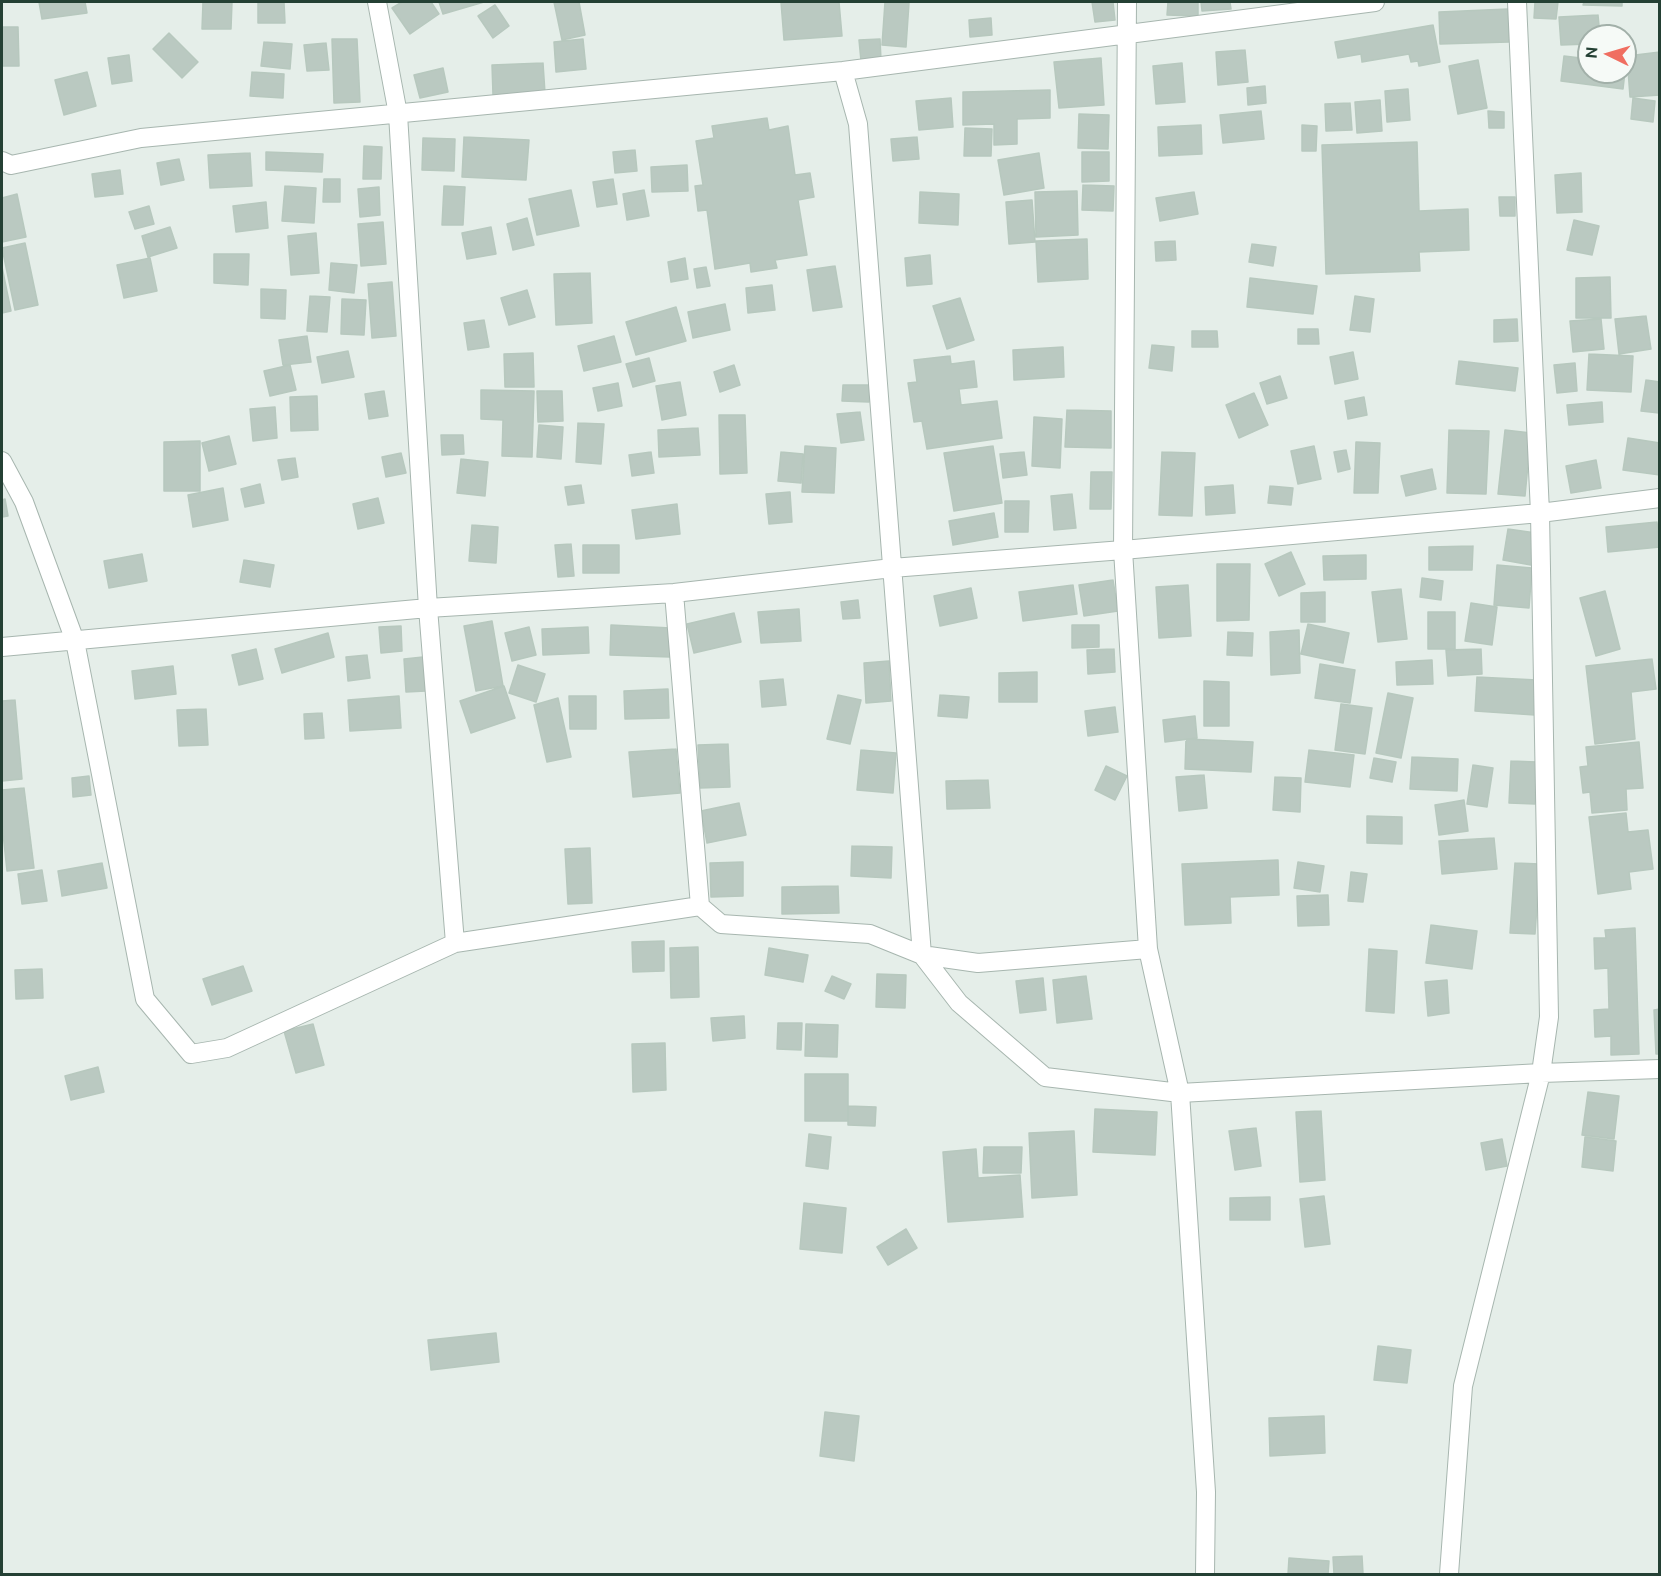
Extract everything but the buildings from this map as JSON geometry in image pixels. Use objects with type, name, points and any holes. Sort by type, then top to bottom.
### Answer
[{"type":"street","points":[[377,2],[398,114],[428,608],[455,943]]},
{"type":"street","points":[[1128,2],[1123,550],[1148,949],[1180,1093],[1206,1492],[1205,1575]]},
{"type":"street","points":[[2,161],[11,165],[141,138],[843,71],[1375,2]]},
{"type":"street","points":[[1449,1575],[1463,1386],[1541,1073],[1550,1017],[1540,513],[1517,2]]},
{"type":"street","points":[[843,71],[858,124],[922,955],[959,1003],[1045,1077],[1180,1093],[1541,1073],[1659,1069]]},
{"type":"street","points":[[2,461],[24,502],[75,640],[145,999],[191,1054],[227,1048],[455,943],[700,906]]},
{"type":"street","points":[[2,647],[428,608],[674,593],[892,568],[1540,513],[1659,498]]},
{"type":"street","points":[[674,593],[700,906],[721,924],[870,934],[922,955],[978,963],[1148,949]]}]
